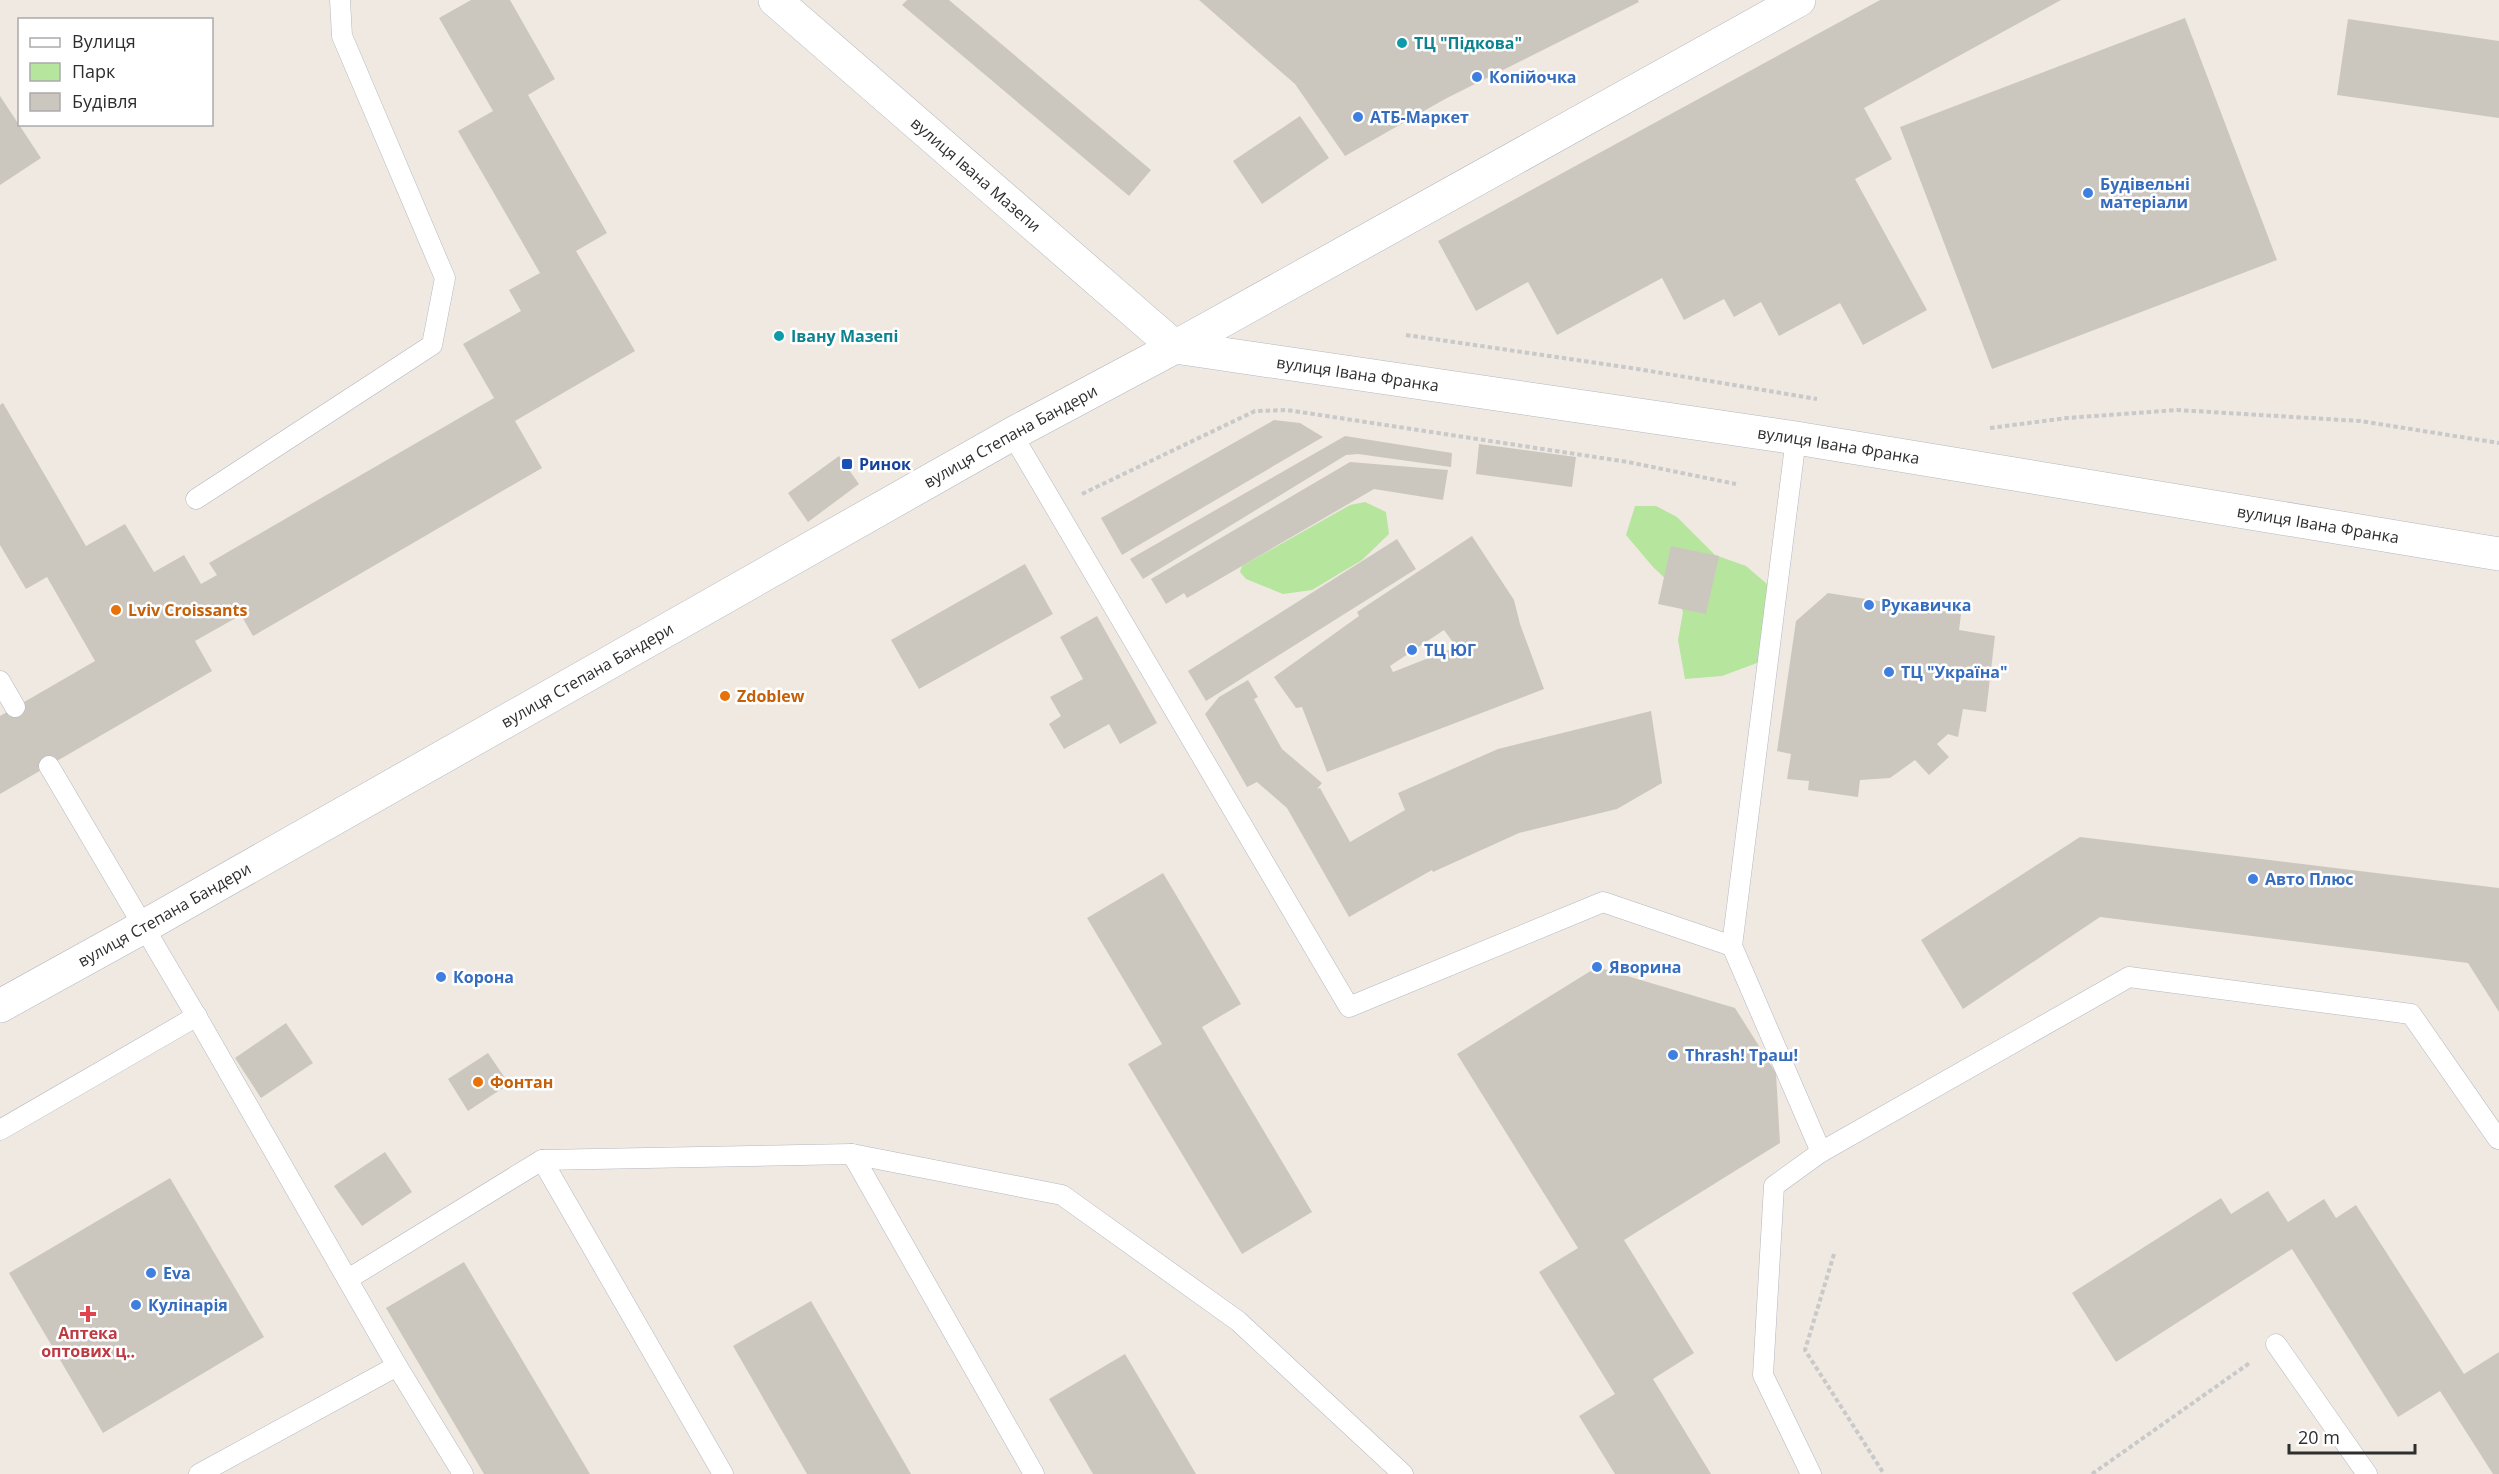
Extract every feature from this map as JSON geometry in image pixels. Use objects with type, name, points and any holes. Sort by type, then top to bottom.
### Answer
[{"type":"street","name":"вулиця Івана Мазепи","points":[[775,0],[1175,347]]},
{"type":"street","name":"вулиця Степана Бандери","points":[[0,1006],[1012,434],[1175,347],[1799,0]]},
{"type":"street","name":"вулиця Івана Франка","points":[[1175,347],[1796,438],[2499,554]]},
{"type":"lane","points":[[196,498],[432,345],[445,278],[342,36],[340,0]]},
{"type":"lane","points":[[1012,434],[1349,1007],[1603,902],[1732,946]]},
{"type":"lane","points":[[1796,438],[1732,946],[1821,1152]]},
{"type":"lane","points":[[0,681],[15,707]]},
{"type":"lane","points":[[49,766],[463,1474]]},
{"type":"lane","points":[[1811,1474],[1763,1375],[1774,1186],[1821,1152],[2129,977],[2412,1014],[2498,1139]]},
{"type":"lane","points":[[0,1130],[197,1016]]},
{"type":"lane","points":[[348,1280],[542,1160],[852,1154],[1062,1195],[1238,1321],[1403,1474]]},
{"type":"lane","points":[[852,1154],[1034,1474]]},
{"type":"lane","points":[[542,1160],[723,1474]]},
{"type":"lane","points":[[2276,1344],[2367,1474]]},
{"type":"lane","points":[[199,1474],[398,1366]]},
{"type":"path","points":[[1406,335],[1638,369],[1826,401]]},
{"type":"path","points":[[1054,507],[1255,411],[1277,410],[1628,462],[1736,484]]},
{"type":"path","points":[[1979,427],[1990,429],[2067,418],[2177,410],[2360,421],[2499,443]]},
{"type":"path","points":[[1834,1254],[1805,1350],[1884,1474]]},
{"type":"path","points":[[2092,1474],[2276,1344]]},
{"type":"green space","points":[[1365,502],[1386,512],[1389,534],[1362,560],[1312,590],[1283,594],[1246,579],[1240,572],[1242,566],[1350,505]]},
{"type":"green space","points":[[1635,506],[1656,506],[1677,517],[1715,555],[1746,566],[1767,584],[1784,609],[1757,663],[1722,676],[1685,679],[1678,640],[1683,612],[1671,584],[1626,535]]},
{"type":"building","points":[[471,0],[510,0],[555,79],[528,95],[607,233],[576,251],[635,351],[515,421],[542,468],[253,636],[241,615],[195,641],[212,671],[0,794],[0,716],[95,661],[47,577],[26,589],[0,545],[0,405],[3,403],[86,546],[125,524],[154,572],[184,555],[201,584],[217,575],[209,563],[494,398],[463,344],[521,311],[509,290],[540,273],[458,131],[493,111],[439,18]]},
{"type":"building","points":[[907,0],[949,0],[1151,170],[1129,196],[902,5]]},
{"type":"building","name":"ТЦ \"Підкова\"","points":[[1199,0],[1638,0],[1639,2],[1445,99],[1345,156],[1295,84]]},
{"type":"building","points":[[1880,0],[2061,0],[1864,108],[1892,159],[1855,179],[1927,310],[1863,345],[1840,303],[1779,336],[1761,302],[1734,317],[1724,299],[1684,320],[1662,278],[1557,335],[1528,282],[1476,311],[1438,241]]},
{"type":"building","name":"Будівельні матеріали","points":[[2185,18],[2277,260],[1992,369],[1900,127]]},
{"type":"building","points":[[2348,19],[2499,41],[2499,118],[2337,95]]},
{"type":"building","points":[[0,96],[41,158],[0,185]]},
{"type":"building","points":[[1300,116],[1329,158],[1262,204],[1233,161]]},
{"type":"building","points":[[1274,420],[1300,423],[1323,437],[1122,555],[1101,518]]},
{"type":"building","points":[[1345,436],[1452,453],[1451,467],[1358,454],[1346,455],[1143,579],[1130,559]]},
{"type":"building","points":[[1479,444],[1576,457],[1572,487],[1476,474]]},
{"type":"building","points":[[839,456],[859,484],[808,522],[788,493]]},
{"type":"building","points":[[1350,462],[1448,470],[1443,500],[1374,489],[1187,598],[1184,593],[1166,604],[1151,579]]},
{"type":"building","points":[[1472,536],[1514,600],[1520,624],[1544,689],[1327,772],[1302,707],[1296,708],[1274,677],[1359,616],[1357,612]],"holes":[[[1444,630],[1454,648],[1393,672],[1390,666]]]},
{"type":"building","points":[[1397,539],[1416,569],[1206,701],[1188,671]]},
{"type":"building","points":[[1671,546],[1719,556],[1706,614],[1658,604]]},
{"type":"building","points":[[1025,564],[1053,614],[919,689],[891,640]]},
{"type":"building","name":"ТЦ \"Україна\"","points":[[1828,593],[1961,614],[1959,630],[1995,636],[1986,712],[1963,709],[1958,737],[1948,734],[1937,744],[1949,757],[1929,775],[1915,760],[1890,778],[1860,780],[1858,797],[1808,790],[1809,781],[1787,779],[1791,754],[1777,751],[1796,621]]},
{"type":"building","points":[[1097,616],[1157,723],[1120,744],[1109,724],[1064,749],[1049,724],[1061,716],[1050,697],[1083,679],[1060,637]]},
{"type":"building","points":[[1248,680],[1258,697],[1254,699],[1282,749],[1322,783],[1317,789],[1320,788],[1350,842],[1405,810],[1398,793],[1498,749],[1651,711],[1662,783],[1617,809],[1519,833],[1433,872],[1432,870],[1349,917],[1287,808],[1257,782],[1247,787],[1205,714],[1219,697]]},
{"type":"building","points":[[2080,837],[2499,888],[2499,1012],[2468,963],[2100,917],[1963,1009],[1921,940]]},
{"type":"building","points":[[1163,873],[1241,1004],[1202,1027],[1312,1212],[1242,1254],[1128,1064],[1162,1044],[1087,918]]},
{"type":"building","points":[[1597,967],[1735,1008],[1776,1073],[1780,1143],[1624,1240],[1694,1353],[1653,1379],[1711,1474],[1615,1474],[1579,1416],[1615,1394],[1539,1272],[1578,1248],[1457,1054]]},
{"type":"building","points":[[286,1023],[313,1063],[261,1098],[235,1058]]},
{"type":"building","name":"Фонтан","points":[[488,1053],[509,1084],[468,1111],[448,1079]]},
{"type":"building","points":[[385,1152],[412,1192],[362,1226],[334,1186]]},
{"type":"building","name":"Кулінарія","points":[[170,1178],[264,1337],[103,1433],[9,1273]]},
{"type":"building","points":[[2268,1191],[2288,1222],[2324,1199],[2336,1218],[2356,1205],[2464,1374],[2499,1352],[2499,1474],[2493,1474],[2440,1391],[2398,1417],[2292,1249],[2116,1362],[2072,1293],[2221,1198],[2231,1214]]},
{"type":"building","points":[[464,1262],[590,1474],[484,1474],[386,1308]]},
{"type":"building","points":[[811,1301],[911,1474],[807,1474],[733,1346]]},
{"type":"building","points":[[1125,1354],[1196,1474],[1093,1474],[1049,1399]]},
{"type":"place","name":"ТЦ \"Підкова\"","points":[[1402,43]]},
{"type":"place","name":"Копійочка","points":[[1477,77]]},
{"type":"place","name":"АТБ-Маркет","points":[[1358,117]]},
{"type":"place","name":"Будівельні матеріали","points":[[2088,193]]},
{"type":"place","name":"Івану Мазепі","points":[[779,336]]},
{"type":"place","name":"Ринок","points":[[847,464]]},
{"type":"place","name":"Рукавичка","points":[[1869,605]]},
{"type":"place","name":"Lviv Croissants","points":[[116,610]]},
{"type":"place","name":"ТЦ ЮГ","points":[[1412,650]]},
{"type":"place","name":"ТЦ \"Україна\"","points":[[1889,672]]},
{"type":"place","name":"Zdoblew","points":[[725,696]]},
{"type":"place","name":"Авто Плюс","points":[[2253,879]]},
{"type":"place","name":"Яворина","points":[[1597,967]]},
{"type":"place","name":"Корона","points":[[441,977]]},
{"type":"place","name":"Thrash! Траш!","points":[[1673,1055]]},
{"type":"place","name":"Фонтан","points":[[478,1082]]},
{"type":"place","name":"Eva","points":[[151,1273]]},
{"type":"place","name":"Кулінарія","points":[[136,1305]]},
{"type":"place","name":"Аптека оптових ц‥","points":[[88,1314]]}]
